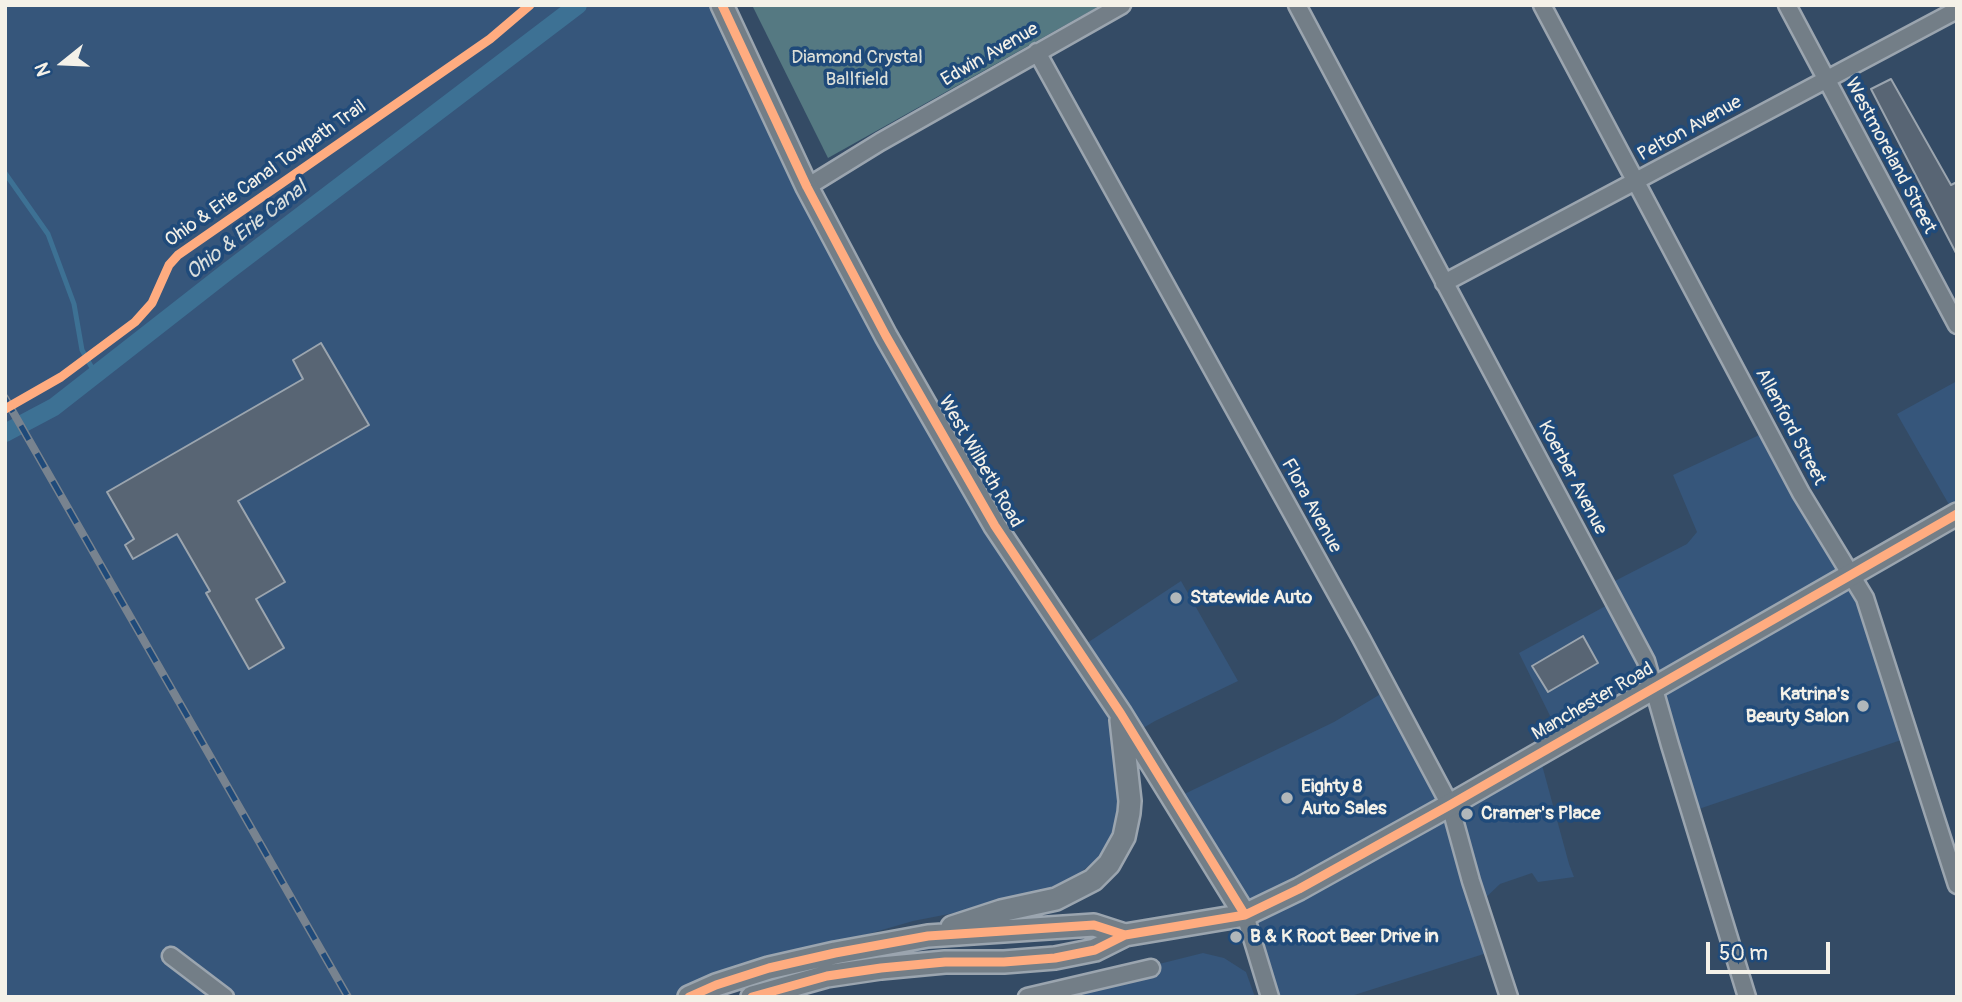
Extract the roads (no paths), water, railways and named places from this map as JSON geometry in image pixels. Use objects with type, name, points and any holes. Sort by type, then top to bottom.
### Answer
[{"type":"main road","name":"West Wilbeth Road","points":[[722,5],[807,187],[886,336],[995,526],[1121,714],[1245,915]]},
{"type":"main road","name":"Manchester Road","points":[[1125,935],[1245,915],[1300,889],[1957,514]]},
{"type":"main road","points":[[928,936],[1001,911],[1056,899],[1076,890],[1101,872],[1124,837],[1129,813],[1121,714]]},
{"type":"main road","points":[[688,997],[769,968],[928,936],[1094,925],[1125,935]]},
{"type":"main road","points":[[751,997],[827,976],[881,968],[945,962],[1004,962],[1055,958],[1095,950],[1125,935]]},
{"type":"street","name":"Edwin Avenue","points":[[807,187],[880,142],[1122,5]]},
{"type":"street","name":"Koerber Avenue","points":[[1297,5],[1646,661],[1747,997]]},
{"type":"street","name":"Allenford Street","points":[[1542,5],[1801,493],[1865,598],[1957,886]]},
{"type":"street","name":"Westmoreland Street","points":[[1787,5],[1957,325]]},
{"type":"street","name":"Pelton Avenue","points":[[1444,284],[1957,10]]},
{"type":"street","name":"Flora Avenue","points":[[1037,52],[1361,638],[1450,805],[1471,881],[1509,997]]},
{"type":"street","name":"West Wilbeth Road","points":[[1245,915],[1270,997]]},
{"type":"street","points":[[171,956],[225,997]]},
{"type":"street","points":[[1027,997],[1151,968]]},
{"type":"waterway","name":"Ohio & Erie Canal","points":[[5,433],[54,407],[578,5]]},
{"type":"waterway","points":[[5,173],[48,234],[74,304],[82,350],[96,375]]},
{"type":"railway","points":[[5,398],[348,997]]},
{"type":"place","name":"Statewide Auto","points":[[1176,598]]},
{"type":"place","name":"Katrina's Beauty Salon","points":[[1863,706]]},
{"type":"place","name":"Eighty 8 Auto Sales","points":[[1287,798]]},
{"type":"place","name":"Cramer's Place","points":[[1467,814]]},
{"type":"place","name":"B & K Root Beer Drive in","points":[[1236,937]]},
{"type":"park label","name":"Diamond Crystal Ballfield","points":[[857,69]]}]
